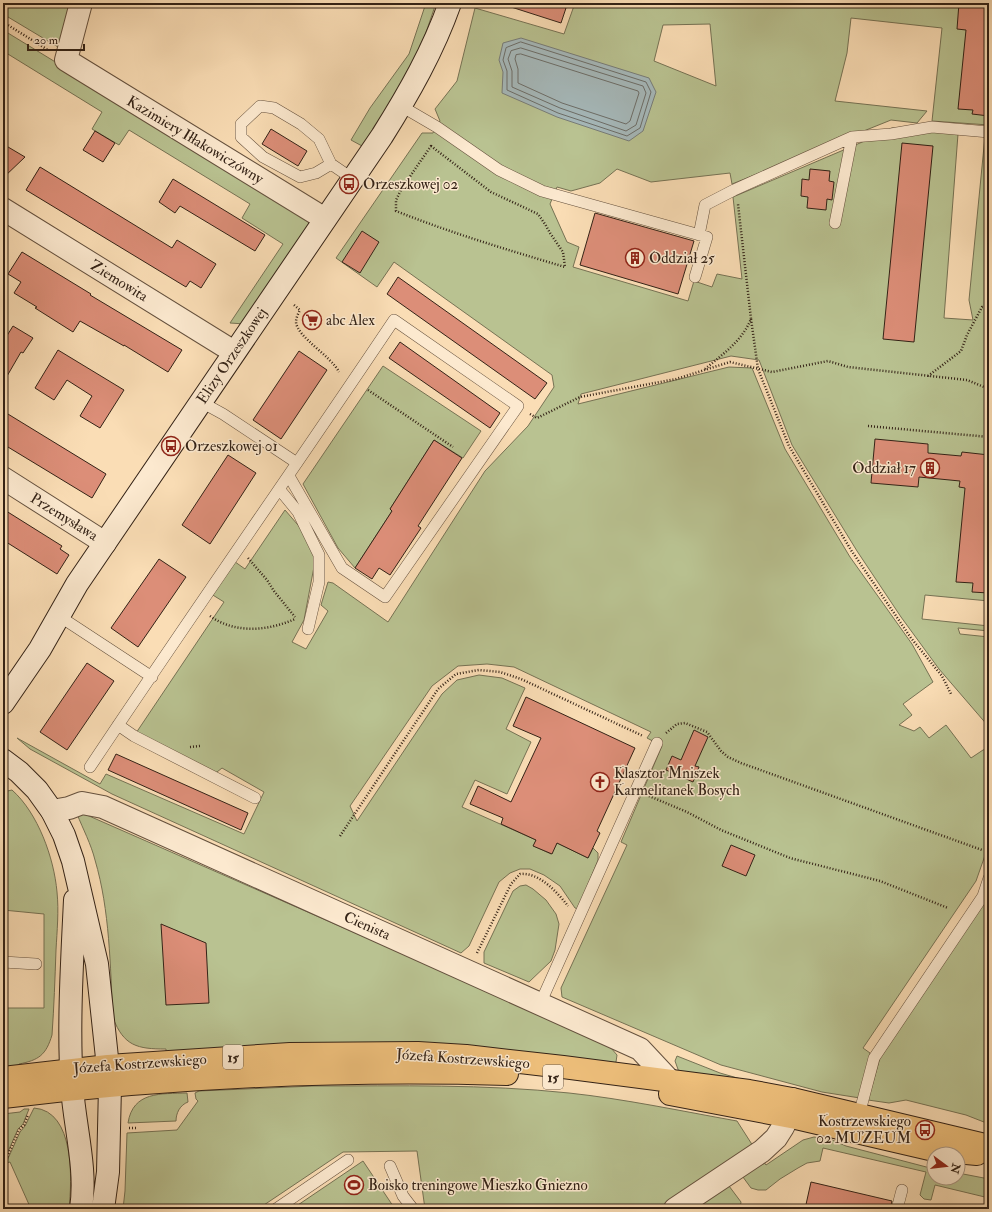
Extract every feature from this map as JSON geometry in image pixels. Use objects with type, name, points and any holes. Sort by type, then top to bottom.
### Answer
[{"type":"main road","name":"Józefa Kostrzewskiego","points":[[3,1096],[72,1080],[290,1054],[418,1053],[473,1057],[749,1091],[790,1108],[934,1150],[989,1155]]},
{"type":"main road","name":"Józefa Kostrzewskiego","points":[[109,1076],[237,1076],[365,1072],[532,1074],[790,1108],[859,1115],[989,1146]]},
{"type":"main road","name":"Józefa Kostrzewskiego","points":[[3,1078],[72,1080]]},
{"type":"street","points":[[66,60],[81,3]]},
{"type":"street","name":"Elizy Orzeszkowej","points":[[3,703],[40,649],[77,584],[353,179],[401,106],[432,49],[450,3]]},
{"type":"street","name":"Kazimiery Iłłakowiczówny","points":[[66,60],[325,219]]},
{"type":"street","name":"Ziemowita","points":[[3,209],[234,352]]},
{"type":"street","name":"Przemysława","points":[[3,478],[105,543]]},
{"type":"street","points":[[3,760],[19,772],[37,790],[52,811],[64,835],[73,861],[97,964],[109,1076],[108,1172],[103,1209]]},
{"type":"street","name":"Cienista","points":[[52,811],[68,808],[82,803],[103,807],[640,1050],[669,1080]]},
{"type":"street","points":[[76,875],[70,1018],[72,1080],[82,1169],[81,1209]]},
{"type":"street","points":[[675,1209],[762,1151],[776,1138],[790,1108]]},
{"type":"lane","points":[[331,164],[316,172],[300,177],[263,157],[257,152],[241,137],[241,124],[260,106],[274,108],[301,124],[319,138],[331,164],[353,179]]},
{"type":"lane","points":[[401,106],[437,127],[499,170],[542,191],[707,238],[695,277]]},
{"type":"lane","points":[[699,235],[705,205],[743,186],[852,137],[891,134],[932,127],[989,132]]},
{"type":"lane","points":[[834,223],[852,137]]},
{"type":"lane","points":[[90,767],[238,548],[280,490],[297,463],[394,320],[518,406],[385,597],[342,568],[289,476]]},
{"type":"lane","points":[[201,402],[223,414],[297,463]]},
{"type":"lane","points":[[280,490],[298,512],[319,555],[319,582],[308,629]]},
{"type":"lane","points":[[59,616],[152,677]]},
{"type":"lane","points":[[118,725],[134,736],[255,798]]},
{"type":"lane","points":[[540,1004],[657,743]]},
{"type":"lane","points":[[859,1115],[874,1058],[983,896],[989,878]]},
{"type":"lane","points":[[3,962],[36,964]]},
{"type":"lane","points":[[276,1209],[348,1160]]},
{"type":"lane","points":[[390,1166],[403,1196],[412,1209]]},
{"type":"lane","points":[[897,1209],[902,1190]]},
{"type":"path","points":[[3,22],[66,60]]},
{"type":"path","points":[[431,146],[443,155],[491,192],[538,214],[563,252],[565,267],[425,223],[396,211],[396,200],[402,188],[431,146]]},
{"type":"path","points":[[743,186],[738,205],[758,369],[789,446],[851,550],[911,638],[942,676],[951,694]]},
{"type":"path","points":[[294,306],[300,310],[296,322],[299,331],[329,360],[339,372]]},
{"type":"path","points":[[927,376],[961,351],[967,335],[982,307],[989,306]]},
{"type":"path","points":[[704,371],[734,344],[747,329],[751,319]]},
{"type":"path","points":[[518,406],[537,418],[580,397],[662,382],[704,371],[730,362],[772,372],[828,362],[848,367],[967,380],[989,389]]},
{"type":"path","points":[[368,390],[453,447]]},
{"type":"path","points":[[868,426],[989,437]]},
{"type":"path","points":[[199,607],[213,618],[234,627],[260,630],[297,619],[260,572],[238,548]]},
{"type":"path","points":[[340,836],[438,688],[456,674],[479,670],[500,672],[521,679],[657,743],[664,734],[677,724],[685,723],[707,732],[721,751],[728,757],[741,763],[982,850]]},
{"type":"path","points":[[636,790],[687,812],[721,830],[790,858],[880,881],[948,908]]},
{"type":"path","points":[[476,956],[510,884],[520,874],[527,873],[544,882],[556,891],[578,919]]},
{"type":"path","points":[[6,1183],[4,1164],[19,1130],[24,1125],[29,1113]]},
{"type":"green space","points":[[3,3],[76,3],[63,50],[3,14]]},
{"type":"green space","points":[[426,3],[436,3],[415,65],[362,146],[351,140],[370,108],[409,54]]},
{"type":"green space","points":[[575,3],[989,3],[989,125],[932,121],[942,28],[851,18],[847,53],[835,101],[927,111],[917,123],[891,120],[732,184],[730,173],[651,182],[617,169],[600,183],[571,191],[557,187],[550,204],[567,242],[579,247],[573,267],[688,301],[694,281],[712,287],[717,274],[742,279],[733,197],[892,128],[958,134],[944,318],[973,320],[969,300],[985,136],[989,136],[989,601],[925,595],[922,619],[989,626],[989,631],[958,628],[960,634],[989,637],[989,727],[939,669],[901,617],[857,551],[792,445],[759,360],[731,356],[581,394],[578,404],[729,367],[752,368],[785,449],[850,557],[912,644],[933,682],[903,704],[912,715],[899,725],[914,731],[920,727],[929,738],[946,725],[971,758],[989,748],[989,844],[976,881],[863,1048],[870,1053],[860,1098],[822,1092],[721,1065],[562,997],[561,988],[627,845],[621,842],[662,746],[647,738],[651,732],[514,667],[487,664],[458,666],[432,686],[350,806],[357,821],[442,694],[457,680],[479,675],[502,678],[525,688],[506,729],[531,742],[507,794],[475,780],[462,807],[536,840],[534,846],[551,854],[557,843],[588,858],[593,848],[598,853],[598,860],[578,909],[575,908],[560,886],[544,875],[530,869],[520,869],[510,873],[499,882],[469,946],[461,953],[112,794],[30,749],[17,738],[100,784],[106,774],[244,834],[264,792],[222,768],[212,776],[134,736],[224,602],[208,592],[231,559],[245,569],[285,510],[304,532],[316,556],[304,620],[292,642],[306,649],[328,611],[321,605],[328,582],[333,583],[388,622],[485,471],[528,426],[554,387],[552,375],[394,262],[377,287],[336,258],[422,133],[433,133],[440,121],[435,109],[457,81],[475,8],[564,34]],"holes":[[[710,24],[716,86],[654,61],[663,25]]]},
{"type":"green space","points":[[3,30],[306,215],[310,219],[309,228],[245,324],[230,323],[283,244],[242,218],[250,204],[129,130],[119,145],[92,129],[102,112],[3,51]]},
{"type":"green space","points":[[383,366],[481,431],[463,458],[434,440],[390,509],[392,511],[355,568],[338,548],[303,484]]},
{"type":"green space","points":[[12,790],[30,811],[37,823],[48,851],[58,899],[58,921],[53,1024],[50,1042],[41,1056],[32,1061],[19,1064],[18,1071],[3,1073],[3,1008],[44,1008],[44,914],[3,910],[3,792]]},
{"type":"green space","points":[[80,812],[590,1036],[611,1048],[617,1055],[616,1062],[611,1064],[166,1054],[166,1049],[139,1047],[127,1040],[122,1035],[113,1018],[110,958],[104,899],[93,854],[77,814]]},
{"type":"green space","points":[[526,885],[546,900],[556,914],[559,924],[555,950],[551,961],[529,982],[484,963],[484,952],[513,891],[520,886]]},
{"type":"green space","points":[[989,893],[989,1124],[966,1115],[906,1100],[889,1103],[868,1100],[880,1058]]},
{"type":"green space","points":[[677,1056],[720,1073],[772,1088],[679,1072],[675,1061]]},
{"type":"green space","points":[[314,1086],[505,1088],[611,1098],[737,1121],[753,1146],[659,1209],[425,1209],[417,1151],[343,1152],[258,1209],[123,1209],[127,1133],[177,1130],[198,1101],[195,1093],[199,1091]]},
{"type":"green space","points":[[187,1093],[188,1102],[179,1110],[176,1121],[128,1123],[131,1113],[136,1105],[142,1100],[158,1094]]},
{"type":"green space","points":[[34,1108],[47,1112],[57,1121],[64,1134],[70,1165],[71,1181],[69,1209],[31,1209],[10,1162],[6,1163],[20,1132],[25,1126]]},
{"type":"green space","points":[[24,1109],[29,1109],[23,1124],[18,1129],[3,1163],[3,1114],[20,1112]]},
{"type":"green space","points":[[814,1137],[832,1140],[846,1146],[926,1167],[926,1172],[823,1148],[820,1161],[807,1163],[780,1179],[766,1190],[751,1188],[740,1173],[761,1158],[766,1165],[803,1140]]},
{"type":"green space","name":"Boisko treningowe Mieszko Gniezno","points":[[363,1161],[395,1209],[292,1209]]},
{"type":"green space","points":[[926,1172],[926,1186],[935,1186],[931,1200],[924,1199],[920,1195]]},
{"type":"green space","points":[[966,1175],[989,1179],[989,1198],[939,1186],[966,1186]]},
{"type":"green space","points":[[726,1182],[741,1202],[740,1209],[685,1209]]},
{"type":"water","points":[[521,38],[649,78],[656,92],[643,131],[629,141],[557,117],[502,93],[503,72],[499,60],[503,43]]},
{"type":"building","points":[[508,3],[551,3],[566,8],[561,23],[508,6]]},
{"type":"building","points":[[959,3],[986,3],[985,8],[989,8],[989,116],[972,114],[973,110],[958,109],[966,30],[957,29]]},
{"type":"building","points":[[271,129],[307,151],[298,166],[262,144]]},
{"type":"building","points":[[95,131],[115,143],[103,162],[83,150]]},
{"type":"building","points":[[902,143],[933,146],[914,342],[883,339]]},
{"type":"building","points":[[3,144],[25,157],[3,178]]},
{"type":"building","points":[[40,167],[172,248],[177,240],[216,264],[201,288],[190,281],[186,287],[26,190]]},
{"type":"building","points":[[810,169],[830,171],[829,181],[834,182],[832,200],[827,199],[826,210],[807,208],[808,197],[801,196],[802,179],[809,180]]},
{"type":"building","points":[[173,179],[265,235],[255,251],[180,206],[175,213],[159,202]]},
{"type":"building","name":"Oddział 25","points":[[595,213],[694,241],[678,294],[580,265]]},
{"type":"building","points":[[362,231],[379,242],[360,273],[342,262]]},
{"type":"building","points":[[22,252],[182,350],[168,372],[124,345],[80,321],[73,332],[14,293],[21,282],[8,274]]},
{"type":"building","points":[[398,277],[547,383],[535,399],[387,294]]},
{"type":"building","points":[[13,326],[33,338],[23,353],[21,352],[3,383],[3,342]]},
{"type":"building","points":[[400,342],[500,413],[490,428],[389,358]]},
{"type":"building","points":[[58,350],[124,390],[100,428],[80,416],[92,396],[67,380],[54,400],[35,388]]},
{"type":"building","points":[[299,351],[327,370],[281,439],[253,420]]},
{"type":"building","points":[[3,411],[106,474],[92,498],[3,444]]},
{"type":"building","points":[[875,439],[928,444],[928,453],[961,456],[962,452],[989,455],[986,490],[989,491],[989,593],[972,592],[973,583],[956,582],[965,488],[959,487],[960,481],[919,477],[918,487],[871,483]]},
{"type":"building","points":[[434,440],[462,458],[418,526],[421,528],[390,575],[379,568],[372,579],[355,568],[392,511],[390,509]]},
{"type":"building","points":[[228,455],[256,473],[210,544],[182,525]]},
{"type":"building","points":[[3,509],[62,546],[60,549],[69,555],[57,574],[3,540]]},
{"type":"building","points":[[159,559],[186,577],[138,647],[111,628]]},
{"type":"building","points":[[87,663],[114,681],[67,750],[40,732]]},
{"type":"building","name":"Klasztor Mniszek Karmelitanek Bosych","points":[[526,697],[635,748],[597,831],[600,833],[588,858],[557,843],[552,854],[533,846],[536,840],[501,824],[503,818],[470,804],[478,786],[511,802],[541,738],[513,726]]},
{"type":"building","points":[[694,730],[708,737],[695,766],[699,767],[693,782],[666,770],[672,756],[681,760]]},
{"type":"building","points":[[116,754],[248,813],[241,830],[108,770]]},
{"type":"building","points":[[731,845],[755,855],[746,876],[722,866]]},
{"type":"building","points":[[161,924],[206,943],[209,1003],[166,1005]]},
{"type":"building","points":[[811,1182],[892,1201],[890,1209],[805,1209]]},
{"type":"place","name":"Orzeszkowej 02","points":[[349,184]]},
{"type":"place","name":"Oddział 25","points":[[635,258]]},
{"type":"place","name":"abc Alex","points":[[312,320]]},
{"type":"place","name":"Orzeszkowej 01","points":[[171,446]]},
{"type":"place","name":"Oddział 17","points":[[930,468]]},
{"type":"place","name":"Klasztor Mniszek Karmelitanek Bosych","points":[[600,782]]},
{"type":"place","name":"Kostrzewskiego 02 MUZEUM","points":[[925,1130]]},
{"type":"place","name":"Boisko treningowe Mieszko Gniezno","points":[[354,1185]]}]
